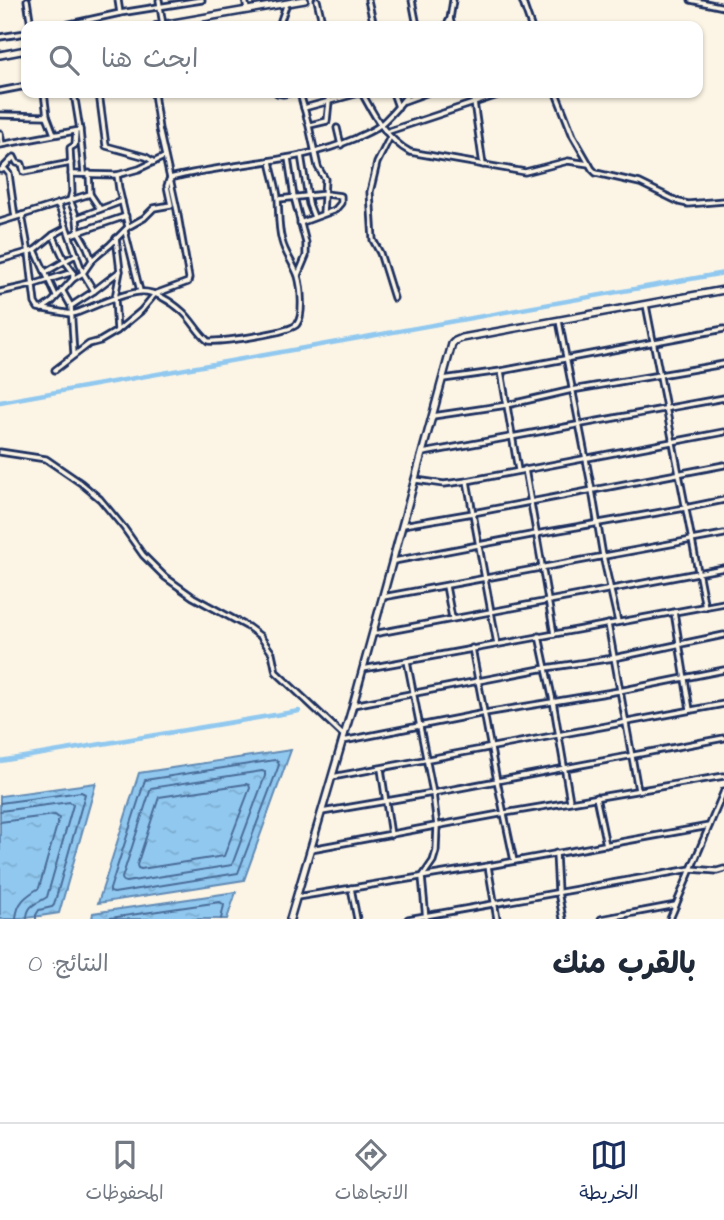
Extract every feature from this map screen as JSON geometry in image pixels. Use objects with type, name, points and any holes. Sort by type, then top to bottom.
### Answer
[{"type":"street","points":[[27,0],[30,21]]},
{"type":"street","points":[[118,0],[120,13]]},
{"type":"street","points":[[159,0],[162,21]]},
{"type":"street","points":[[84,21],[202,0]]},
{"type":"street","points":[[246,0],[247,9]]},
{"type":"street","points":[[184,21],[305,0]]},
{"type":"street","points":[[317,0],[322,21]]},
{"type":"street","points":[[368,0],[373,21]]},
{"type":"street","points":[[412,0],[416,21]]},
{"type":"street","points":[[450,19],[453,0]]},
{"type":"street","points":[[522,0],[529,21]]},
{"type":"street","points":[[691,0],[724,7]]},
{"type":"street","points":[[281,21],[287,3]]},
{"type":"street","points":[[0,37],[21,34]]},
{"type":"street","points":[[0,55],[21,51]]},
{"type":"street","points":[[0,90],[21,87]]},
{"type":"street","points":[[45,98],[47,116],[54,134]]},
{"type":"street","points":[[75,98],[90,194],[100,209]]},
{"type":"street","points":[[100,98],[106,146],[146,157],[154,162]]},
{"type":"street","points":[[55,370],[89,344],[117,331],[141,312],[155,294],[188,282],[156,98]]},
{"type":"street","points":[[301,98],[318,169],[325,178],[323,214]]},
{"type":"street","points":[[309,125],[327,121],[328,98]]},
{"type":"street","points":[[304,108],[341,98]]},
{"type":"street","points":[[363,98],[390,137],[410,152],[525,172],[568,161],[589,164]]},
{"type":"street","points":[[395,98],[398,107]]},
{"type":"street","points":[[170,178],[218,167],[315,153],[341,145],[372,131],[405,98]]},
{"type":"street","points":[[402,102],[413,98]]},
{"type":"street","points":[[473,98],[483,165]]},
{"type":"street","points":[[386,132],[487,98]]},
{"type":"street","points":[[558,98],[573,136],[596,173],[640,183],[688,204],[724,201]]},
{"type":"street","points":[[0,115],[47,116]]},
{"type":"street","points":[[337,128],[341,145]]},
{"type":"street","points":[[0,133],[1,144],[78,131]]},
{"type":"street","points":[[78,131],[75,145],[70,148],[70,200],[78,231],[92,260]]},
{"type":"street","points":[[390,137],[374,172],[370,192],[373,240],[380,253],[394,298]]},
{"type":"street","points":[[301,155],[309,204],[314,217]]},
{"type":"street","points":[[1,170],[14,157],[17,163],[22,164],[24,172],[71,163]]},
{"type":"street","points":[[71,174],[117,175],[139,169],[164,157]]},
{"type":"street","points":[[288,157],[306,251],[298,275]]},
{"type":"street","points":[[22,215],[35,303],[38,308],[71,314],[140,291],[155,294],[183,312],[208,341],[289,329],[297,325],[301,304],[298,275],[283,246],[278,199],[270,161]]},
{"type":"street","points":[[1,170],[5,169],[9,174],[15,217]]},
{"type":"street","points":[[117,175],[140,291]]},
{"type":"street","points":[[42,309],[127,229],[155,208],[171,205],[167,186],[170,178]]},
{"type":"street","points":[[0,222],[90,194]]},
{"type":"street","points":[[278,199],[340,195],[342,201],[337,208],[300,223]]},
{"type":"street","points":[[76,218],[122,201]]},
{"type":"street","points":[[58,204],[83,273],[94,291]]},
{"type":"street","points":[[70,235],[126,216]]},
{"type":"street","points":[[0,260],[29,253],[66,228]]},
{"type":"street","points":[[53,235],[73,272],[73,279]]},
{"type":"street","points":[[116,238],[120,271],[115,298],[117,331]]},
{"type":"street","points":[[35,250],[56,297]]},
{"type":"street","points":[[46,272],[77,254]]},
{"type":"street","points":[[71,306],[120,271]]},
{"type":"street","points":[[0,292],[73,272]]},
{"type":"street","points":[[62,290],[71,306],[74,355]]},
{"type":"street","points":[[290,919],[394,561],[449,352],[455,341],[724,290]]},
{"type":"street","points":[[646,305],[705,607]]},
{"type":"street","points":[[558,320],[618,622]]},
{"type":"street","points":[[443,379],[724,330]]},
{"type":"street","points":[[433,416],[507,405],[572,390],[724,364]]},
{"type":"street","points":[[501,371],[519,470]]},
{"type":"street","points":[[423,453],[724,398]]},
{"type":"street","points":[[416,480],[444,484],[467,481],[724,432]]},
{"type":"street","points":[[0,452],[46,459],[81,483],[100,499],[142,555],[165,577],[193,597],[260,636],[272,653],[276,672],[344,739]]},
{"type":"street","points":[[403,525],[724,465]]},
{"type":"street","points":[[525,469],[554,634]]},
{"type":"street","points":[[467,481],[497,644]]},
{"type":"street","points":[[394,561],[724,500]]},
{"type":"street","points":[[383,597],[724,534]]},
{"type":"street","points":[[373,634],[724,568]]},
{"type":"street","points":[[446,585],[452,618]]},
{"type":"street","points":[[363,669],[724,603]]},
{"type":"street","points":[[674,612],[690,710]]},
{"type":"street","points":[[608,624],[638,789]]},
{"type":"street","points":[[353,705],[546,668],[614,658],[724,635]]},
{"type":"street","points":[[539,636],[570,801]]},
{"type":"street","points":[[472,648],[514,861]]},
{"type":"street","points":[[407,661],[437,826],[436,851],[422,877],[426,917]]},
{"type":"street","points":[[344,739],[724,670]]},
{"type":"street","points":[[332,777],[724,704]]},
{"type":"street","points":[[322,812],[724,738]]},
{"type":"street","points":[[381,769],[391,835]]},
{"type":"street","points":[[311,849],[570,801],[724,776]]},
{"type":"street","points":[[670,919],[724,791]]},
{"type":"street","points":[[596,797],[606,845]]},
{"type":"street","points":[[296,897],[709,826]]},
{"type":"street","points":[[556,853],[558,892],[563,919]]},
{"type":"street","points":[[488,866],[497,919]]},
{"type":"street","points":[[408,919],[691,869],[724,869]]},
{"type":"street","points":[[351,888],[357,919]]},
{"type":"street","points":[[601,919],[676,905]]},
{"type":"water","points":[[291,750],[244,880],[98,903],[139,773]]},
{"type":"water","points":[[96,783],[59,913],[0,919],[0,796]]},
{"type":"water","points":[[236,892],[227,919],[92,919],[93,913]]},
{"type":"waterway","points":[[0,402],[724,273]]},
{"type":"waterway","points":[[0,761],[299,711]]}]
